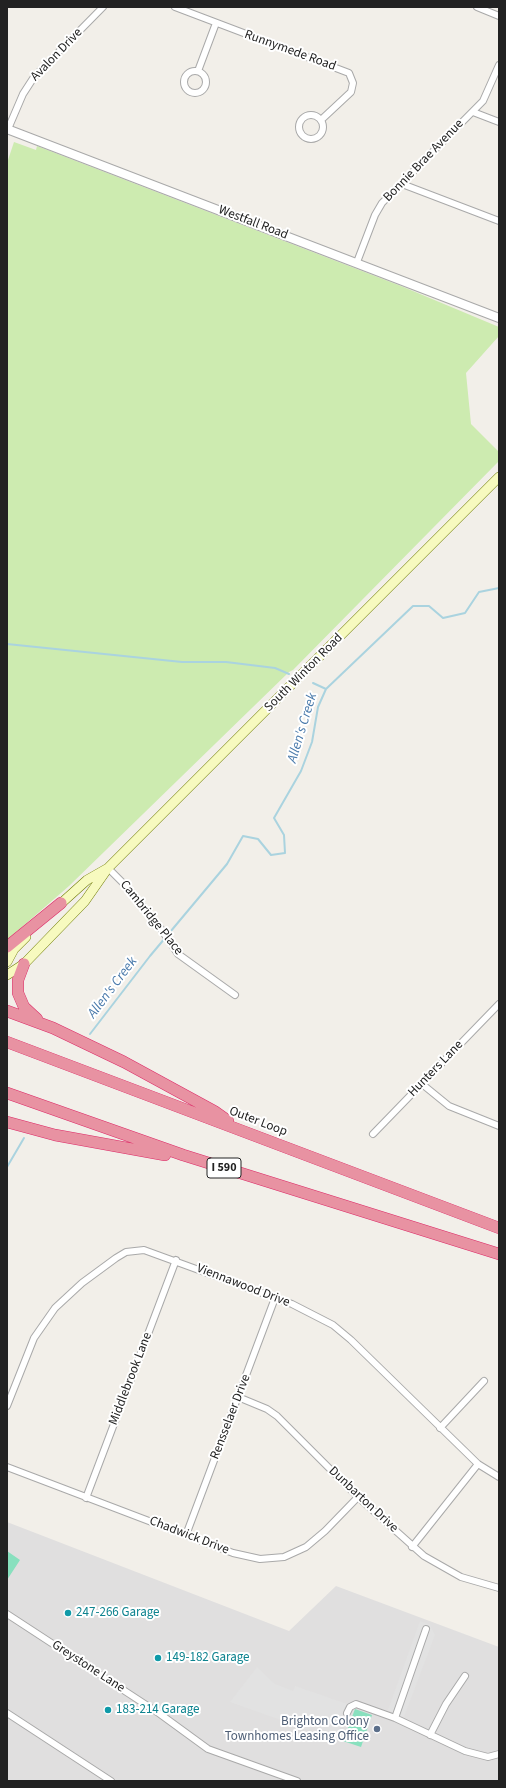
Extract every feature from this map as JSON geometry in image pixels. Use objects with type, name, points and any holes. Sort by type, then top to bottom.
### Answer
[{"type":"highway","points":[[7,947],[61,904]]},
{"type":"highway","points":[[24,964],[17,983],[20,1002],[32,1015],[52,1028]]},
{"type":"highway","points":[[7,1011],[52,1028],[166,1084],[214,1111],[238,1129]]},
{"type":"highway","name":"Outer Loop","points":[[7,1042],[499,1228]]},
{"type":"highway","name":"I 590","points":[[7,1093],[183,1155],[499,1254]]},
{"type":"highway","points":[[7,1122],[74,1138],[159,1154],[183,1155]]},
{"type":"main road","name":"South Winton Road","points":[[7,975],[24,964],[85,901],[108,868],[499,477]]},
{"type":"main road","name":"South Winton Road","points":[[7,962],[18,945],[61,904],[88,880],[108,868]]},
{"type":"street","name":"Avalon Drive","points":[[8,129],[23,94],[34,77],[104,7]]},
{"type":"street","name":"Runnymede Road","points":[[175,7],[349,74],[353,83],[351,92],[322,120]]},
{"type":"street","points":[[476,7],[499,16]]},
{"type":"street","points":[[198,71],[216,23]]},
{"type":"street","name":"Bonnie Brae Avenue","points":[[357,262],[379,208],[473,112],[489,90],[499,65]]},
{"type":"street","points":[[473,112],[499,122]]},
{"type":"street","points":[[315,115],[322,120],[324,127],[318,138],[306,138],[300,132],[299,124],[303,117],[315,115]]},
{"type":"street","name":"Westfall Road","points":[[8,129],[357,262],[499,318]]},
{"type":"street","points":[[402,184],[499,221]]},
{"type":"street","name":"Cambridge Place","points":[[108,868],[128,888],[161,929],[178,954],[235,995]]},
{"type":"street","name":"Hunters Lane","points":[[373,1134],[499,1004]]},
{"type":"street","points":[[422,1084],[448,1106],[499,1126]]},
{"type":"street","name":"Viennawood Drive","points":[[7,1406],[34,1338],[47,1318],[70,1292],[116,1258],[126,1252],[144,1250],[176,1260],[313,1314],[345,1335],[478,1464],[499,1477]]},
{"type":"street","name":"Middlebrook Lane","points":[[86,1498],[176,1260]]},
{"type":"street","name":"Rensselaer Drive","points":[[186,1535],[275,1298]]},
{"type":"street","points":[[440,1428],[484,1381]]},
{"type":"street","name":"Dunbarton Drive","points":[[238,1397],[267,1409],[277,1416],[358,1497],[412,1546],[433,1562],[454,1574],[477,1583],[499,1588]]},
{"type":"street","points":[[412,1546],[478,1464]]},
{"type":"street","name":"Chadwick Drive","points":[[7,1468],[242,1556],[260,1559],[284,1557],[299,1551],[312,1542],[358,1497]]},
{"type":"street","name":"Greystone Lane","points":[[7,1614],[160,1714],[208,1749],[297,1781]]},
{"type":"street","points":[[395,1718],[426,1629]]},
{"type":"street","points":[[430,1735],[446,1704],[465,1676]]},
{"type":"street","points":[[347,1713],[350,1707],[356,1704],[395,1718],[465,1751],[488,1757],[499,1754]]},
{"type":"street","points":[[7,1713],[111,1781]]},
{"type":"shaded area","points":[[7,1522],[289,1631],[336,1586],[499,1647],[499,1781],[7,1781]]},
{"type":"shaded area","points":[[420,1621],[430,1625],[435,1635],[404,1717],[388,1710]]},
{"type":"shaded area","points":[[257,1667],[275,1684],[293,1691],[295,1686],[347,1704],[337,1735],[312,1725],[309,1730],[230,1702]]},
{"type":"green space","points":[[14,142],[36,150],[37,146],[401,286],[499,327],[499,336],[466,373],[471,424],[499,452],[499,461],[293,670],[289,672],[69,886],[7,940],[7,163]]},
{"type":"green space","points":[[7,1551],[20,1560],[7,1580]]},
{"type":"green space","points":[[355,1709],[372,1715],[361,1747],[343,1741]]},
{"type":"waterway","name":"Allen's Creek","points":[[90,1034],[150,956],[227,864],[243,836],[258,839],[271,855],[285,853],[284,835],[274,818],[301,771],[312,742],[318,707],[326,689],[413,606],[429,606],[443,618],[465,613],[479,592],[499,588]]},
{"type":"waterway","points":[[7,644],[182,662],[226,662],[275,668],[289,674]]},
{"type":"waterway","points":[[313,683],[326,689]]},
{"type":"waterway","name":"Allen's Creek","points":[[7,1167],[24,1138]]},
{"type":"place","name":"247-266 Garage","points":[[68,1613]]},
{"type":"place","name":"149-182 Garage","points":[[158,1658]]},
{"type":"place","name":"183-214 Garage","points":[[108,1710]]},
{"type":"place","name":"Brighton Colony Townhomes Leasing Office","points":[[377,1729]]}]
